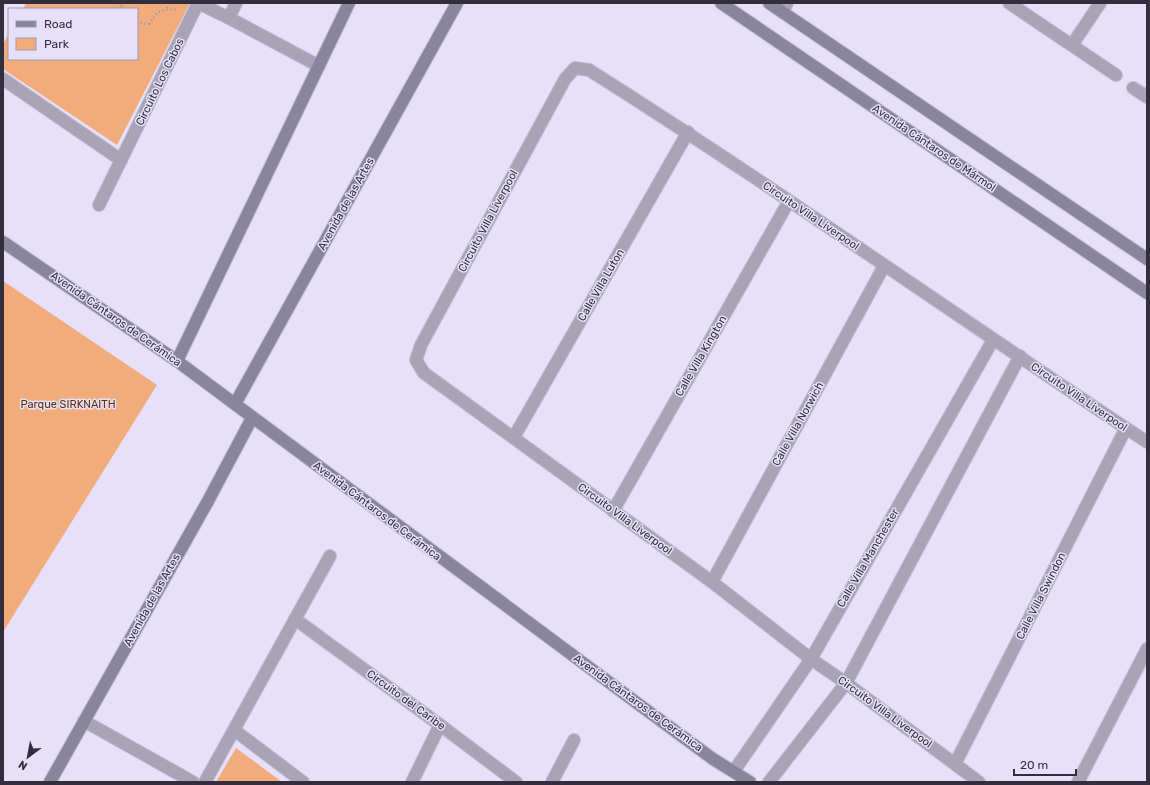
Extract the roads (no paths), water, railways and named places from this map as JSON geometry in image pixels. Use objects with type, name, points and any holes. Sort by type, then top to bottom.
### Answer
[{"type":"street","name":"Circuito Los Cabos","points":[[99,205],[198,3],[318,66]]},
{"type":"street","points":[[229,18],[236,3]]},
{"type":"street","points":[[177,361],[349,3]]},
{"type":"street","name":"Avenida de las Artes","points":[[234,404],[457,3]]},
{"type":"street","name":"Avenida Cántaros de Mármol","points":[[721,3],[1147,294]]},
{"type":"street","points":[[769,3],[784,7],[1147,259]]},
{"type":"street","points":[[1009,3],[1116,75]]},
{"type":"street","points":[[1072,46],[1100,3]]},
{"type":"street","name":"Circuito Villa Liverpool","points":[[979,782],[846,683],[811,659],[712,582],[424,373],[416,360],[422,344],[565,79],[575,68],[589,70],[688,132],[993,340],[1020,356],[1147,442]]},
{"type":"street","points":[[3,79],[122,160]]},
{"type":"street","points":[[1133,88],[1147,97]]},
{"type":"street","name":"Calle Villa Luton","points":[[514,437],[688,132]]},
{"type":"street","name":"Calle Villa Kington","points":[[613,511],[789,201]]},
{"type":"street","name":"Avenida Cántaros de Cerámica","points":[[3,242],[177,361],[641,706],[713,758],[750,782]]},
{"type":"street","name":"Calle Villa Norwich","points":[[712,582],[884,266]]},
{"type":"street","name":"Calle Villa Manchester","points":[[734,771],[811,659],[993,340]]},
{"type":"street","points":[[769,782],[846,683],[1020,356]]},
{"type":"street","name":"Avenida de las Artes","points":[[50,782],[208,501],[252,418]]},
{"type":"street","name":"Calle Villa Swindon","points":[[955,764],[1126,428]]},
{"type":"street","points":[[206,782],[330,556]]},
{"type":"street","name":"Circuito del Caribe","points":[[295,619],[516,782]]},
{"type":"street","points":[[1078,782],[1147,649]]},
{"type":"street","points":[[84,721],[193,782]]},
{"type":"street","points":[[412,782],[440,725]]},
{"type":"street","points":[[234,730],[303,782]]},
{"type":"street","points":[[552,782],[574,740]]},
{"type":"park label","name":"Parque SIRKNAITH","points":[[68,404]]}]
